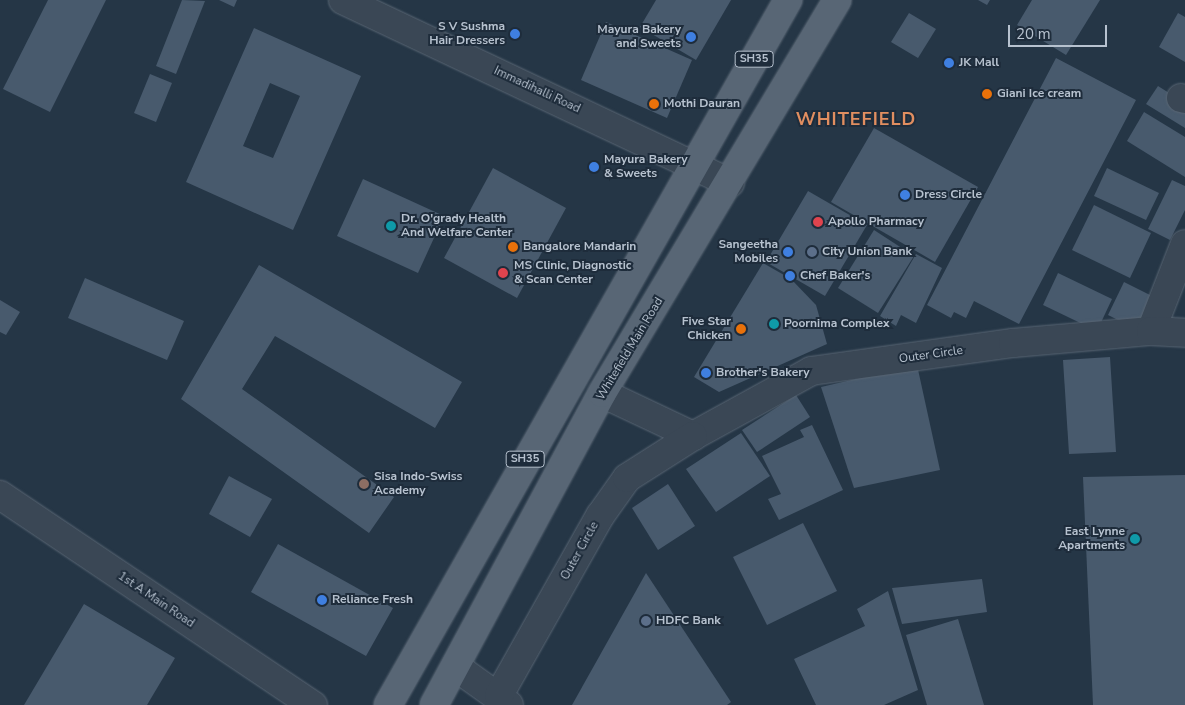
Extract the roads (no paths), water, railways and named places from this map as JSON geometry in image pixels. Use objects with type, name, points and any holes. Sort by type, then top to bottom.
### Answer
[{"type":"main road","name":"SH35","points":[[388,705],[788,0]]},
{"type":"main road","name":"Whitefield Main Road","points":[[434,705],[602,393],[730,183],[837,0]]},
{"type":"street","name":"Immadihalli Road","points":[[343,0],[694,163],[730,183]]},
{"type":"street","points":[[1150,331],[1185,244]]},
{"type":"street","name":"Outer Circle","points":[[504,700],[600,516],[627,478],[693,436],[811,371],[1013,343],[1150,331],[1185,333]]},
{"type":"street","points":[[602,393],[693,436]]},
{"type":"street","name":"1st A Main Road","points":[[0,495],[313,705]]},
{"type":"street","points":[[456,667],[504,700]]},
{"type":"place","name":"S V Sushma Hair Dressers","points":[[515,34]]},
{"type":"place","name":"Mayura Bakery and Sweets","points":[[691,37]]},
{"type":"place","name":"JK Mall","points":[[949,63]]},
{"type":"place","name":"Giani Ice cream","points":[[987,94]]},
{"type":"place","name":"Mothi Dauran","points":[[654,104]]},
{"type":"place","name":"Mayura Bakery & Sweets","points":[[594,167]]},
{"type":"place","name":"Dress Circle","points":[[905,195]]},
{"type":"place","name":"Apollo Pharmacy","points":[[818,222]]},
{"type":"place","name":"Dr. O'grady Health And Welfare Center","points":[[391,226]]},
{"type":"place","name":"Bangalore Mandarin","points":[[513,247]]},
{"type":"place","name":"Sangeetha Mobiles","points":[[788,252]]},
{"type":"place","name":"City Union Bank","points":[[812,252]]},
{"type":"place","name":"MS Clinic, Diagnostic & Scan Center","points":[[503,273]]},
{"type":"place","name":"Chef Baker's","points":[[790,276]]},
{"type":"place","name":"Poornima Complex","points":[[774,324]]},
{"type":"place","name":"Five Star Chicken","points":[[741,329]]},
{"type":"place","name":"Brother's Bakery","points":[[706,373]]},
{"type":"place","name":"Sisa Indo-Swiss Academy","points":[[364,484]]},
{"type":"place","name":"East Lynne Apartments","points":[[1135,539]]},
{"type":"place","name":"Reliance Fresh","points":[[322,600]]},
{"type":"place","name":"HDFC Bank","points":[[646,621]]},
{"type":"district","name":"WHITEFIELD","points":[[856,119]]}]
